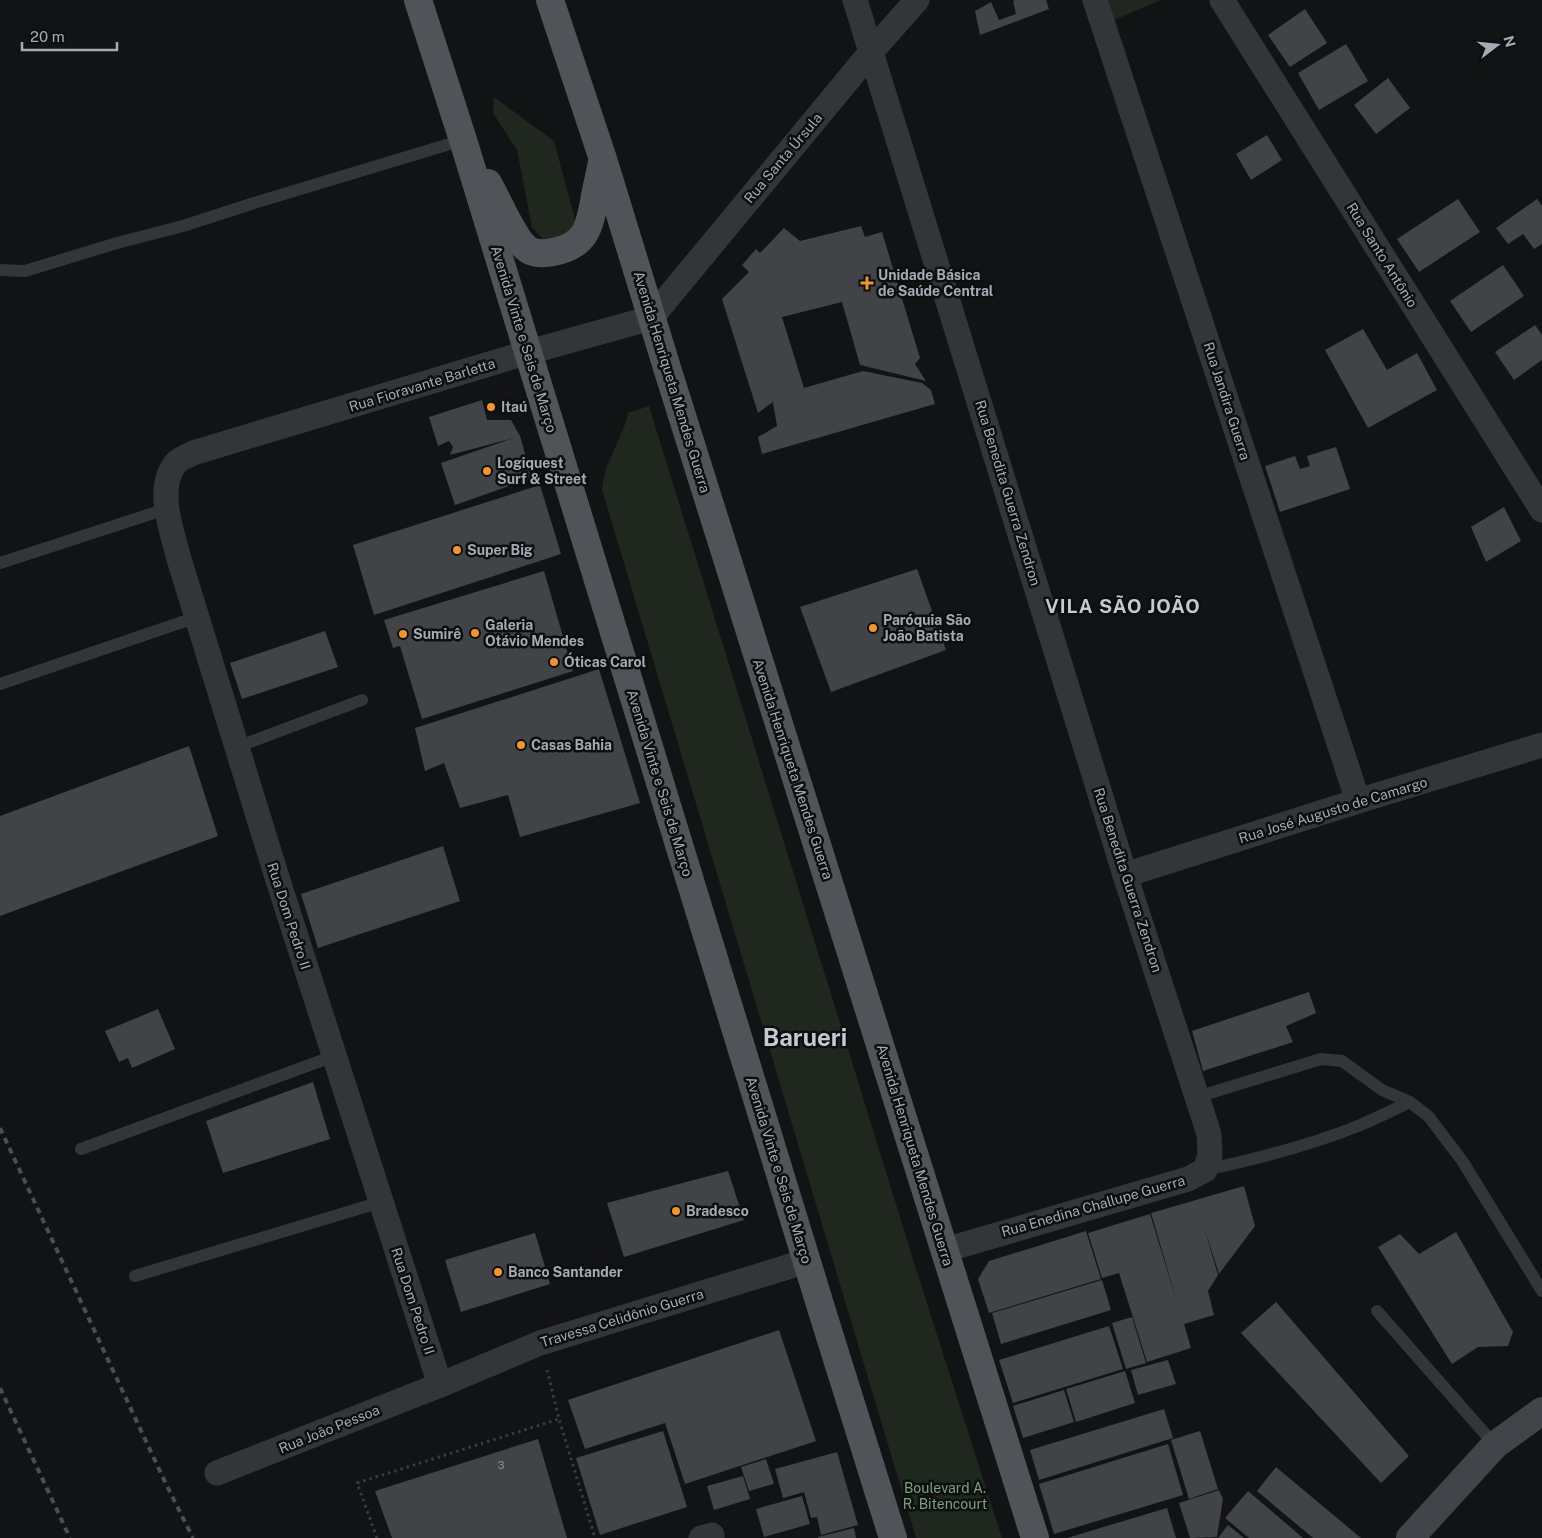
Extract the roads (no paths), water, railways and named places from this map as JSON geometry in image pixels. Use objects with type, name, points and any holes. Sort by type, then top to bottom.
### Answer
[{"type":"main road","name":"Avenida Vinte e Seis de Março","points":[[418,0],[529,352],[893,1538]]},
{"type":"main road","name":"Avenida Henriqueta Mendes Guerra","points":[[550,0],[603,159],[651,318],[1035,1538]]},
{"type":"main road","points":[[463,140],[495,194],[517,239],[526,249],[538,253],[548,253],[568,248],[584,236],[592,216],[603,159]]},
{"type":"street","name":"Rua Benedita Guerra Zendron","points":[[855,0],[1126,876],[1209,1134],[1210,1155],[1205,1170]]},
{"type":"street","name":"Rua Santa Úrsula","points":[[651,318],[871,52],[917,0]]},
{"type":"street","name":"Rua Jandira Guerra","points":[[1095,0],[1358,801]]},
{"type":"street","name":"Rua Santo Antônio","points":[[1222,0],[1542,510]]},
{"type":"street","name":"Rua Fioravante Barletta","points":[[193,453],[529,352],[651,318]]},
{"type":"street","name":"Rua Dom Pedro II","points":[[193,453],[176,462],[166,481],[166,509],[179,559],[334,1056],[440,1385]]},
{"type":"street","name":"Rua José Augusto de Camargo","points":[[1126,876],[1358,801],[1542,746]]},
{"type":"street","name":"Rua Enedina Challupe Guerra","points":[[945,1250],[1166,1187],[1205,1170]]},
{"type":"street","name":"Travessa Celidônio Guerra","points":[[440,1385],[540,1343],[807,1261]]},
{"type":"street","name":"Rua João Pessoa","points":[[217,1473],[440,1385]]},
{"type":"street","points":[[1410,1538],[1496,1444],[1542,1411]]},
{"type":"street","points":[[701,1538],[712,1535],[712,1538]]},
{"type":"lane","points":[[0,270],[25,272],[117,243],[183,226],[463,140]]},
{"type":"lane","points":[[0,563],[166,509]]},
{"type":"lane","points":[[0,684],[197,617]]},
{"type":"lane","points":[[237,747],[362,700]]},
{"type":"lane","points":[[81,1149],[334,1056]]},
{"type":"lane","points":[[1197,1097],[1321,1059],[1342,1062],[1382,1090],[1410,1102],[1429,1117],[1463,1162],[1542,1291]]},
{"type":"lane","points":[[1205,1170],[1251,1160],[1311,1142],[1358,1126],[1410,1102]]},
{"type":"lane","points":[[135,1276],[381,1202]]},
{"type":"lane","points":[[1377,1311],[1496,1444]]},
{"type":"railway","points":[[0,1128],[193,1538]]},
{"type":"railway","points":[[0,1388],[70,1538]]},
{"type":"place","name":"Unidade Básica de Saúde Central","points":[[867,283]]},
{"type":"place","name":"Itaú","points":[[491,407]]},
{"type":"place","name":"Logiquest Surf & Street","points":[[487,471]]},
{"type":"place","name":"Super Big","points":[[457,550]]},
{"type":"place","name":"Paróquia São João Batista","points":[[873,628]]},
{"type":"place","name":"Galeria Otávio Mendes","points":[[475,633]]},
{"type":"place","name":"Sumirê","points":[[403,634]]},
{"type":"place","name":"Óticas Carol","points":[[554,662]]},
{"type":"place","name":"Casas Bahia","points":[[521,745]]},
{"type":"place","name":"Bradesco","points":[[676,1211]]},
{"type":"place","name":"Banco Santander","points":[[498,1272]]},
{"type":"district","name":"VILA SÃO JOÃO","points":[[1123,606]]},
{"type":"district","name":"Barueri","points":[[805,1038]]},
{"type":"park label","name":"Boulevard A. R. Bitencourt","points":[[945,1496]]}]
